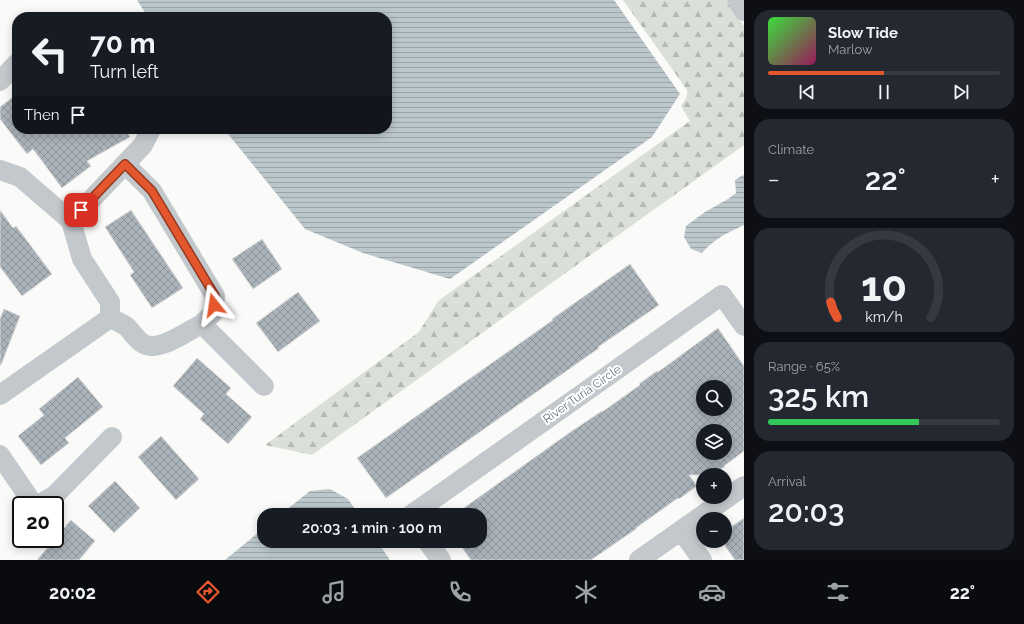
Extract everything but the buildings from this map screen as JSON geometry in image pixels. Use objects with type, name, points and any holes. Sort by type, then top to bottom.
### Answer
[{"type":"street","points":[[737,0],[744,11]]},
{"type":"street","points":[[0,81],[12,68]]},
{"type":"street","points":[[70,221],[143,145],[148,134]]},
{"type":"street","points":[[110,318],[126,327],[142,343],[149,346],[155,346],[166,343],[202,324],[213,313],[215,296],[152,191],[125,164]]},
{"type":"street","points":[[0,170],[20,177],[70,221],[82,259],[110,302],[110,318]]},
{"type":"street","name":"River Turia Circle","points":[[421,508],[722,295],[744,326]]},
{"type":"street","points":[[0,395],[110,318]]},
{"type":"street","points":[[202,324],[264,386]]},
{"type":"street","points":[[53,496],[112,437]]},
{"type":"street","points":[[0,455],[28,496]]},
{"type":"street","points":[[639,560],[744,486]]},
{"type":"street","points":[[681,530],[702,560]]},
{"type":"street","points":[[433,548],[441,560]]},
{"type":"green space","points":[[623,0],[726,0],[744,26],[744,145],[312,455],[265,445],[419,332],[438,301],[690,121],[681,106],[686,97],[687,90]]},
{"type":"shaded area","points":[[137,0],[614,0],[680,94],[652,137],[450,279],[363,253],[305,229],[228,134],[392,134],[392,12],[145,12]]},
{"type":"shaded area","points":[[743,175],[744,225],[727,233],[702,253],[691,249],[684,237],[686,226],[705,212],[736,193],[735,180]]},
{"type":"shaded area","points":[[330,489],[348,499],[354,508],[289,508],[310,491]]},
{"type":"shaded area","points":[[257,534],[257,548],[382,548],[390,560],[225,560]]},
{"type":"route","points":[[81,210],[125,164],[152,191],[215,296],[214,305]]}]
